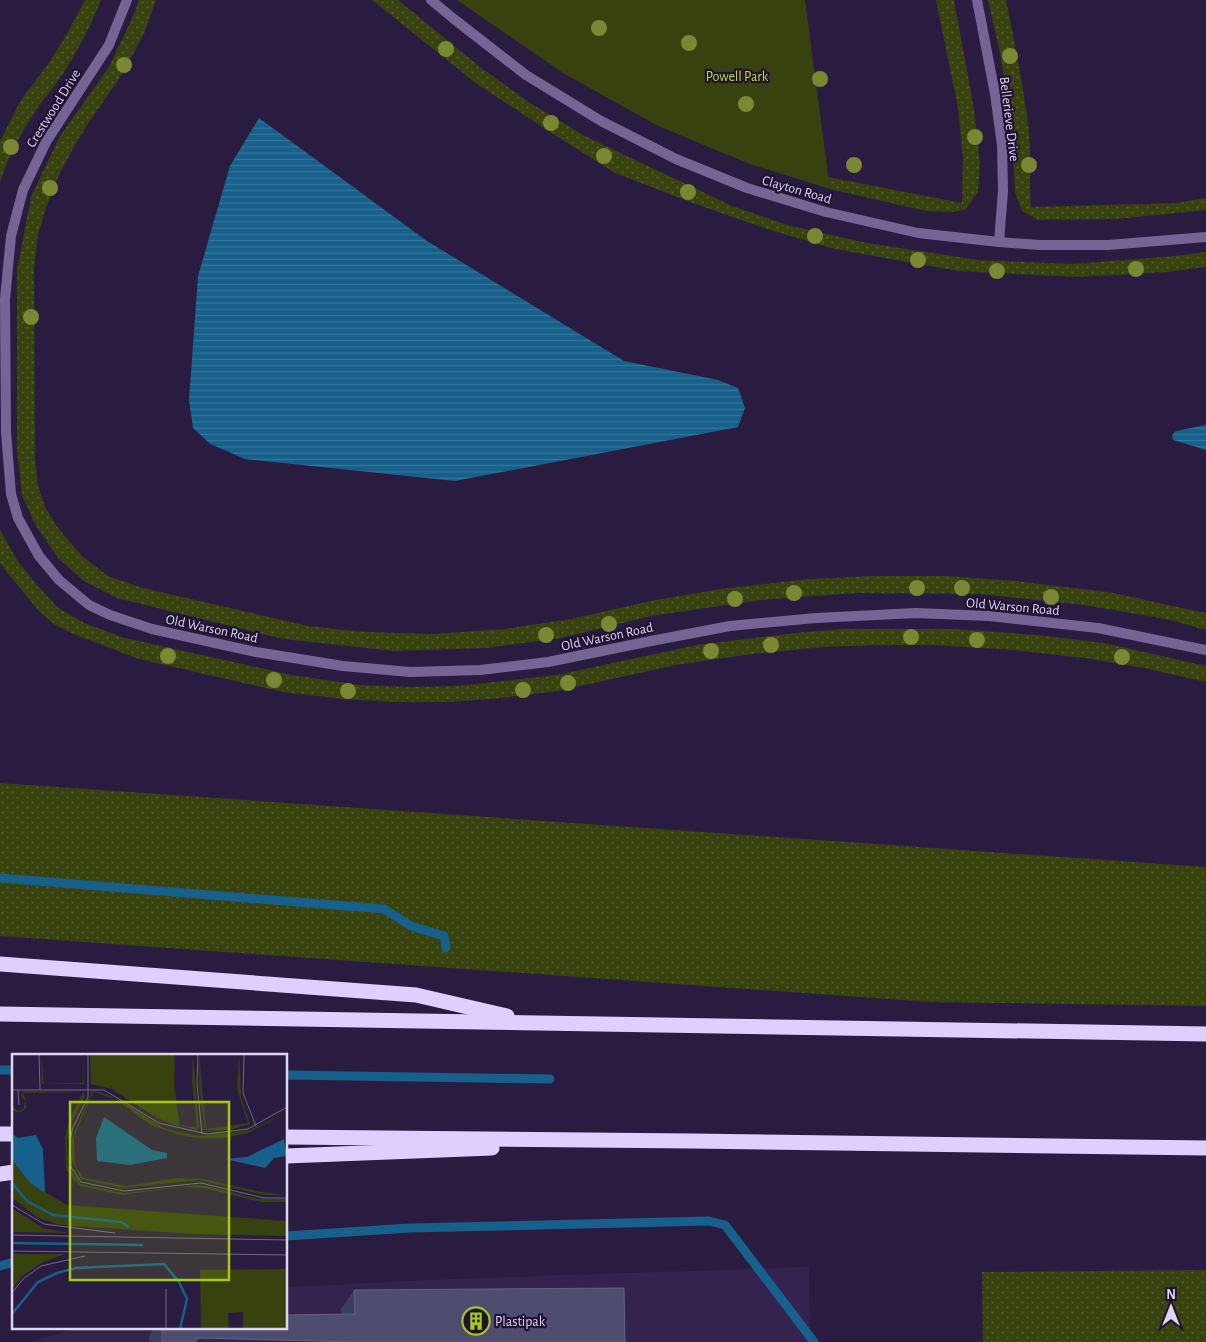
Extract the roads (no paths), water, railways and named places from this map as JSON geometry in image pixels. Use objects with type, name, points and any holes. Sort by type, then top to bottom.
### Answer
[{"type":"highway","points":[[0,964],[416,995],[535,1023]]},
{"type":"highway","points":[[0,1014],[1206,1034]]},
{"type":"highway","points":[[288,1137],[692,1140],[1206,1148]]},
{"type":"highway","points":[[288,1156],[692,1140]]},
{"type":"street","name":"Crestwood Drive","points":[[39,556],[18,518],[10,494],[6,432],[4,299],[10,236],[23,190],[46,142],[109,45],[127,0]]},
{"type":"street","name":"Clayton Road","points":[[431,0],[526,75],[601,121],[676,160],[747,188],[826,212],[918,233],[999,242],[1040,245],[1108,245],[1206,236]]},
{"type":"street","name":"Bellerieve Drive","points":[[976,0],[995,94],[1002,145],[1003,191],[999,242]]},
{"type":"street","name":"Old Warson Road","points":[[39,556],[59,580],[89,605],[110,615],[152,629],[256,652],[314,662],[400,671],[480,670],[548,662],[651,640],[730,626],[816,618],[916,613],[989,616],[1098,628],[1206,650]]},
{"type":"water","points":[[259,118],[427,241],[624,361],[718,380],[738,388],[745,408],[738,427],[455,481],[245,459],[210,444],[193,428],[189,400],[198,276],[230,166]]},
{"type":"water","points":[[1206,425],[1206,450],[1173,440],[1172,435],[1176,431]]},
{"type":"waterway","points":[[0,878],[384,909],[411,926],[444,936],[446,948]]},
{"type":"waterway","points":[[0,1070],[12,1070]]},
{"type":"waterway","points":[[288,1075],[550,1079]]},
{"type":"waterway","points":[[288,1236],[410,1228],[709,1221],[725,1225],[814,1342]]},
{"type":"waterway","points":[[0,1266],[12,1263]]},
{"type":"place","name":"Plastipak","points":[[476,1321]]},
{"type":"park label","name":"Powell Park","points":[[737,76]]}]
